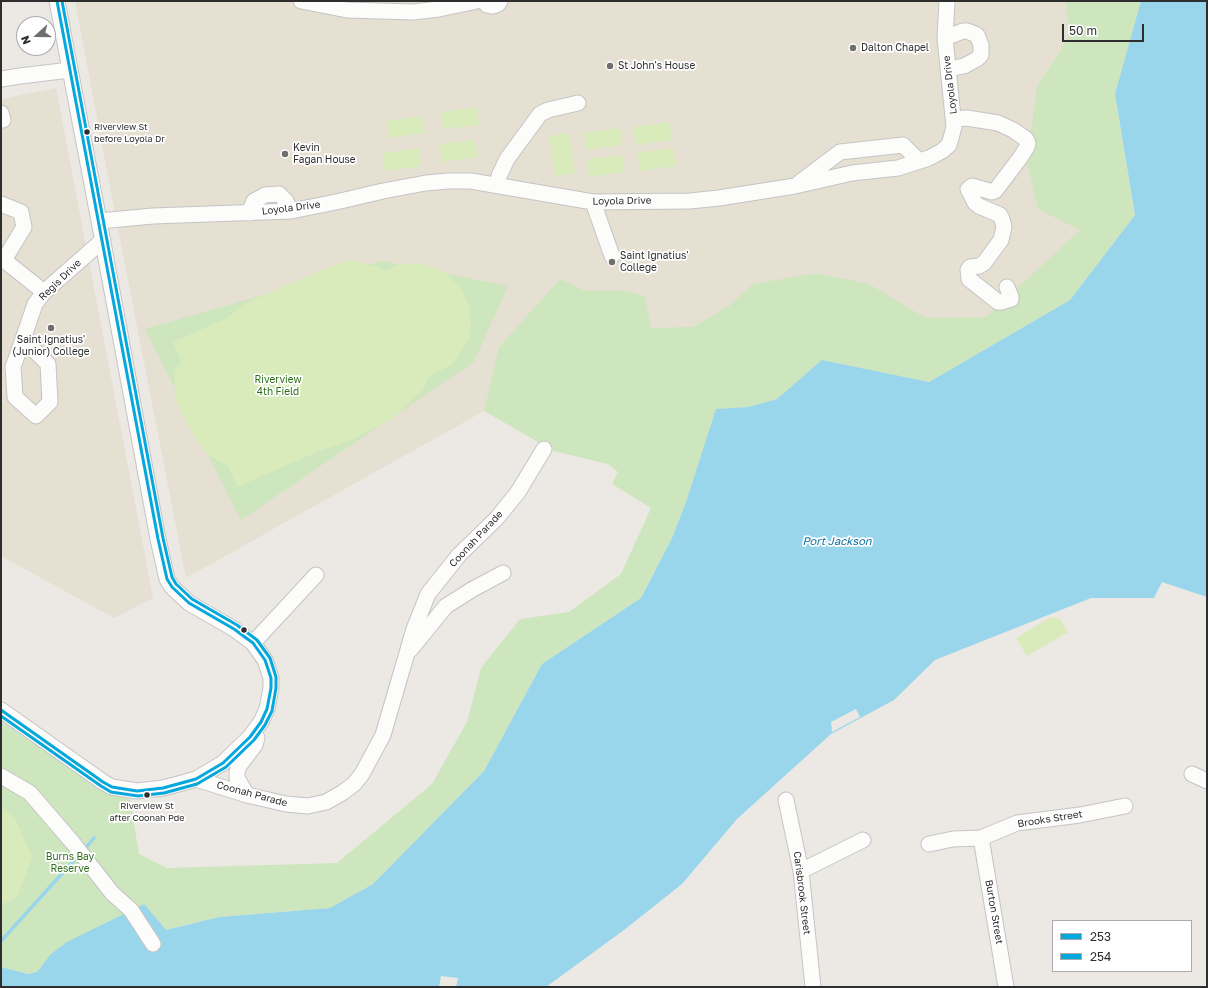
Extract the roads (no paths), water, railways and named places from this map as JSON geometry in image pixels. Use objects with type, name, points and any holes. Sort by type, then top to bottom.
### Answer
[{"type":"street","points":[[57,1],[158,539],[167,579],[172,587],[190,602],[234,629],[253,643],[265,660],[270,678],[270,699],[261,722],[255,745],[239,766],[237,772],[237,778],[247,795]]},
{"type":"street","points":[[301,1],[347,10],[413,12],[439,9],[477,1]]},
{"type":"street","points":[[484,1],[493,6],[498,4],[500,1]]},
{"type":"street","name":"Loyola Drive","points":[[99,221],[153,216],[291,210],[448,181],[471,181],[593,202],[690,201],[795,186],[852,173],[898,168],[919,162],[942,151],[949,144],[954,127],[943,5]]},
{"type":"street","points":[[945,38],[962,31],[977,35],[981,55],[964,66],[948,69]]},
{"type":"street","points":[[1,80],[20,76],[70,70]]},
{"type":"street","points":[[498,186],[499,176],[507,159],[540,114],[548,110],[578,103]]},
{"type":"street","points":[[954,119],[967,118],[998,123],[1013,130],[1026,139],[1028,143],[1020,158],[994,191],[992,192],[972,186],[968,189],[973,200],[979,206],[1000,216],[1004,227],[1001,240],[984,263],[979,266],[969,268],[968,276],[971,282],[998,302],[1011,299],[1012,297],[1007,287]]},
{"type":"street","points":[[795,186],[840,152],[903,145],[919,162]]},
{"type":"street","points":[[593,202],[612,256]]},
{"type":"street","points":[[1,204],[21,212],[24,227],[4,260],[44,292]]},
{"type":"street","name":"Regis Drive","points":[[22,339],[48,364],[50,402],[36,416],[15,397],[14,367],[22,339],[35,304],[44,292],[103,240]]},
{"type":"street","name":"Coonah Parade","points":[[196,779],[247,795],[286,804],[308,806],[326,802],[354,784],[362,774],[383,735],[414,629],[428,594],[458,555],[497,518],[518,492],[544,449]]},
{"type":"street","name":"Coonah Parade","points":[[407,655],[446,606],[503,573]]},
{"type":"street","points":[[253,643],[316,575]]},
{"type":"street","points":[[1,710],[103,782],[112,787],[137,791],[163,788],[196,779],[223,763],[231,756],[250,737],[261,722]]},
{"type":"street","points":[[1192,774],[1207,781]]},
{"type":"street","points":[[1,776],[30,793],[73,843],[112,893],[131,910],[153,944]]},
{"type":"street","name":"Carisbrook Street","points":[[786,800],[800,871],[813,987]]},
{"type":"street","name":"Brooks Street","points":[[929,844],[953,839],[981,838],[1017,823],[1080,815],[1125,806]]},
{"type":"street","name":"Burton Street","points":[[981,838],[1006,987]]},
{"type":"street","points":[[800,871],[863,840]]},
{"type":"water","name":"Port Jackson","points":[[1141,1],[1207,1],[1207,597],[1162,582],[1154,598],[1091,598],[935,660],[894,700],[831,734],[737,819],[682,884],[624,930],[546,987],[1,987],[1,967],[28,974],[37,972],[51,954],[67,942],[144,904],[166,930],[219,917],[330,908],[373,884],[484,771],[542,664],[641,598],[672,538],[686,502],[716,409],[748,407],[777,399],[822,360],[929,382],[1070,300],[1135,215],[1115,94]]},
{"type":"waterway","points":[[84,850],[94,838]]},
{"type":"waterway","points":[[1,941],[78,856]]},
{"type":"place","name":"Dalton Chapel","points":[[853,48]]},
{"type":"place","name":"St John's House","points":[[610,66]]},
{"type":"place","name":"Riverview St before Loyola Dr","points":[[87,132]]},
{"type":"place","name":"Kevin Fagan House","points":[[285,154]]},
{"type":"place","name":"Saint Ignatius' College","points":[[612,262]]},
{"type":"place","name":"Saint Ignatius' (Junior) College","points":[[51,328]]},
{"type":"place","name":"Riverview St after Coonah Pde","points":[[147,795]]},
{"type":"park label","name":"Riverview 4th Field","points":[[278,386]]},
{"type":"park label","name":"Burns Bay Reserve","points":[[70,862]]}]
